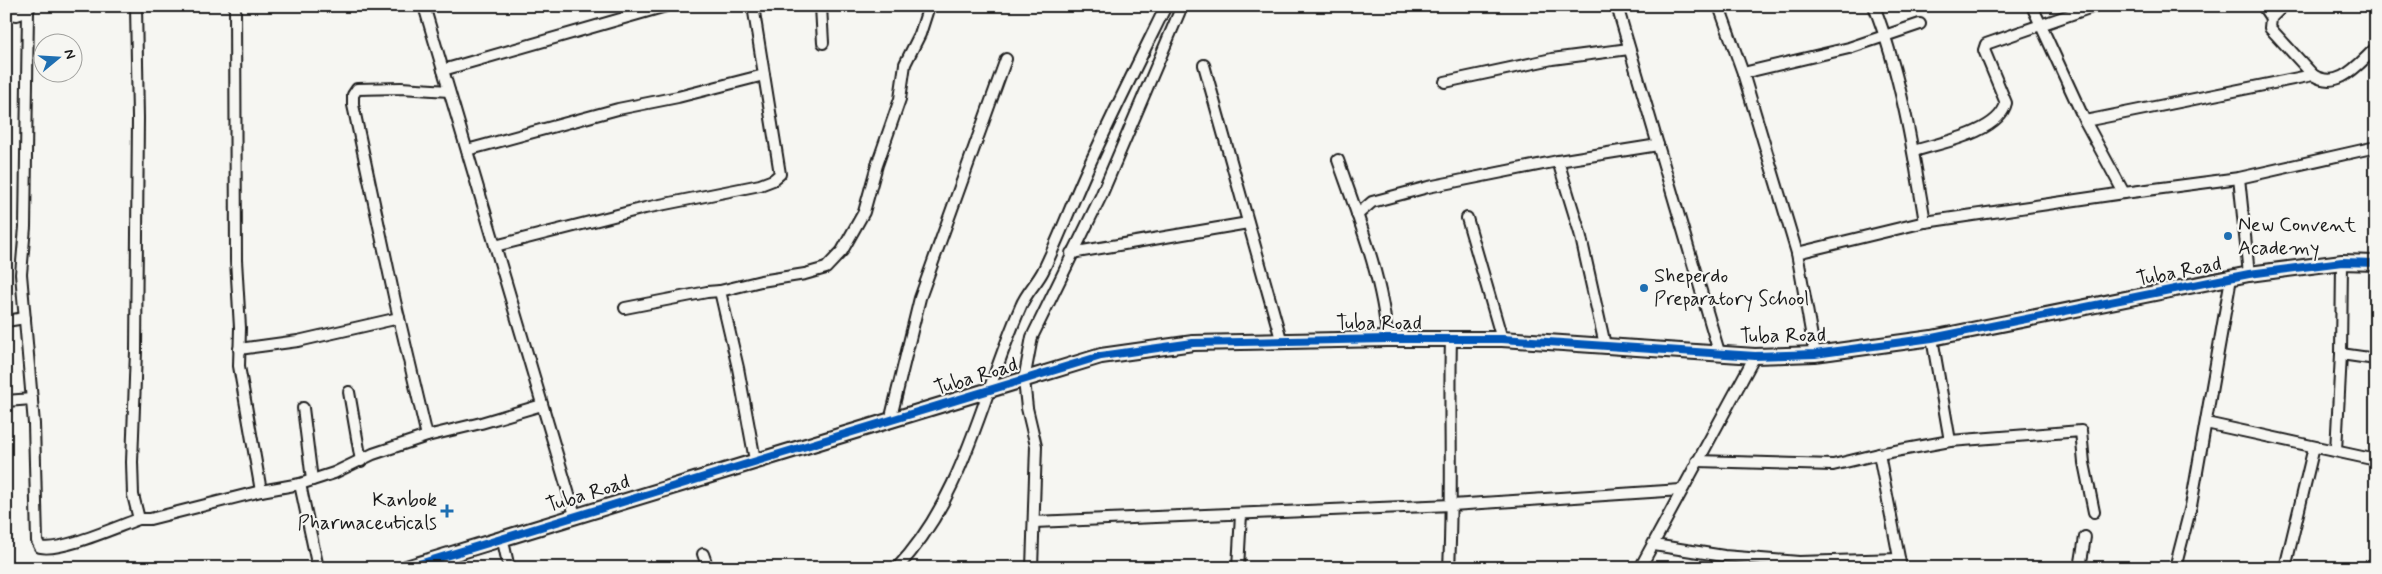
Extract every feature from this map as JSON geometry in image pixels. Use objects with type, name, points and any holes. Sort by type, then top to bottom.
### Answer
[{"type":"street","points":[[136,6],[138,118],[136,351],[132,462],[133,495],[138,519]]},
{"type":"street","points":[[234,6],[236,260],[239,349],[242,387],[262,491]]},
{"type":"street","points":[[424,6],[575,516]]},
{"type":"street","points":[[443,70],[666,6]]},
{"type":"street","points":[[495,246],[645,208],[760,185],[773,180],[780,174],[753,6]]},
{"type":"street","points":[[821,6],[823,43]]},
{"type":"street","points":[[625,308],[720,291],[826,268],[842,251],[864,212],[877,165],[900,100],[905,64],[920,34],[929,6]]},
{"type":"street","points":[[897,568],[911,553],[942,505],[957,475],[1022,304],[1042,272],[1088,168],[1166,6]]},
{"type":"street","points":[[1032,568],[1036,446],[1027,408],[1024,380],[1032,337],[1071,253],[1080,242],[1101,196],[1182,6]]},
{"type":"street","points":[[1617,6],[1690,260],[1719,352]]},
{"type":"street","points":[[1719,6],[1743,73],[1797,253],[1815,354]]},
{"type":"street","points":[[1874,6],[1886,37],[1914,151],[1925,222]]},
{"type":"street","points":[[2032,6],[2085,121],[2124,193]]},
{"type":"street","points":[[1914,151],[1976,132],[1999,116],[2006,103],[1984,47],[1986,44],[2095,6]]},
{"type":"street","points":[[2264,6],[2271,18],[2270,28],[2314,75],[2328,81],[2345,75],[2376,48]]},
{"type":"street","points":[[2271,18],[2283,6]]},
{"type":"street","points":[[6,14],[17,15],[29,9],[25,227],[21,274],[32,399],[37,541],[40,546],[47,548],[62,546],[138,519],[150,520],[262,491],[300,484],[361,461],[373,454],[427,436],[481,423],[542,405]]},
{"type":"street","points":[[1743,73],[1849,48],[1920,24]]},
{"type":"street","points":[[1446,82],[1552,59],[1629,49]]},
{"type":"street","points":[[890,421],[920,298],[1006,59]]},
{"type":"street","points":[[1204,65],[1281,339]]},
{"type":"street","points":[[466,150],[618,109],[678,97],[764,74]]},
{"type":"street","points":[[2085,121],[2314,75]]},
{"type":"street","points":[[427,436],[399,318],[353,104],[353,95],[357,89],[401,88],[449,91]]},
{"type":"street","points":[[1357,215],[1372,202],[1428,187],[1558,161],[1658,145]]},
{"type":"street","points":[[1797,253],[1925,222],[2239,178],[2376,147]]},
{"type":"street","points":[[1338,160],[1357,215],[1380,296],[1387,338]]},
{"type":"street","points":[[1558,161],[1580,232],[1604,345]]},
{"type":"street","points":[[2239,178],[2249,274]]},
{"type":"street","points":[[1468,218],[1502,339]]},
{"type":"street","points":[[1071,253],[1248,223]]},
{"type":"street","points":[[2336,451],[2342,262]]},
{"type":"street","name":"Tuba Road","points":[[406,568],[502,537],[1101,356],[1147,348],[1193,343],[1281,339],[1502,339],[1719,352],[1755,356],[1815,354],[1932,338],[2249,274],[2342,262],[2376,263]]},
{"type":"street","points":[[2175,568],[2191,506],[2231,278]]},
{"type":"street","points":[[720,291],[738,368],[755,460]]},
{"type":"street","points":[[6,320],[25,318]]},
{"type":"street","points":[[239,349],[298,341],[399,318]]},
{"type":"street","points":[[1932,338],[1950,441]]},
{"type":"street","points":[[1449,568],[1452,505],[1449,418],[1451,339]]},
{"type":"street","points":[[2340,354],[2376,358]]},
{"type":"street","points":[[1640,568],[1755,356]]},
{"type":"street","points":[[349,392],[361,461]]},
{"type":"street","points":[[6,401],[32,399]]},
{"type":"street","points":[[303,408],[312,480]]},
{"type":"street","points":[[2206,423],[2376,460]]},
{"type":"street","points":[[1697,461],[1833,465],[1879,454],[1950,441],[2081,431],[2084,463],[2094,512]]},
{"type":"street","points":[[2285,568],[2314,447]]},
{"type":"street","points":[[1654,545],[1724,556],[1800,562],[1900,563],[1879,454]]},
{"type":"street","points":[[300,484],[318,568]]},
{"type":"street","points":[[1034,522],[1452,505],[1682,490]]},
{"type":"street","points":[[1238,568],[1241,514]]},
{"type":"street","points":[[502,537],[509,568]]},
{"type":"street","points":[[2080,568],[2085,537]]},
{"type":"street","points":[[703,554],[708,568]]},
{"type":"cycle path","points":[[406,568],[1101,356],[1193,343],[1387,339],[1502,339],[1755,356],[1815,354],[1932,338],[2249,274],[2342,262],[2376,263]]},
{"type":"place","name":"New Convent Academy","points":[[2228,236]]},
{"type":"place","name":"Sheperdo Preparatory School","points":[[1644,288]]},
{"type":"place","name":"Kanbok Pharmaceuticals","points":[[447,511]]}]
